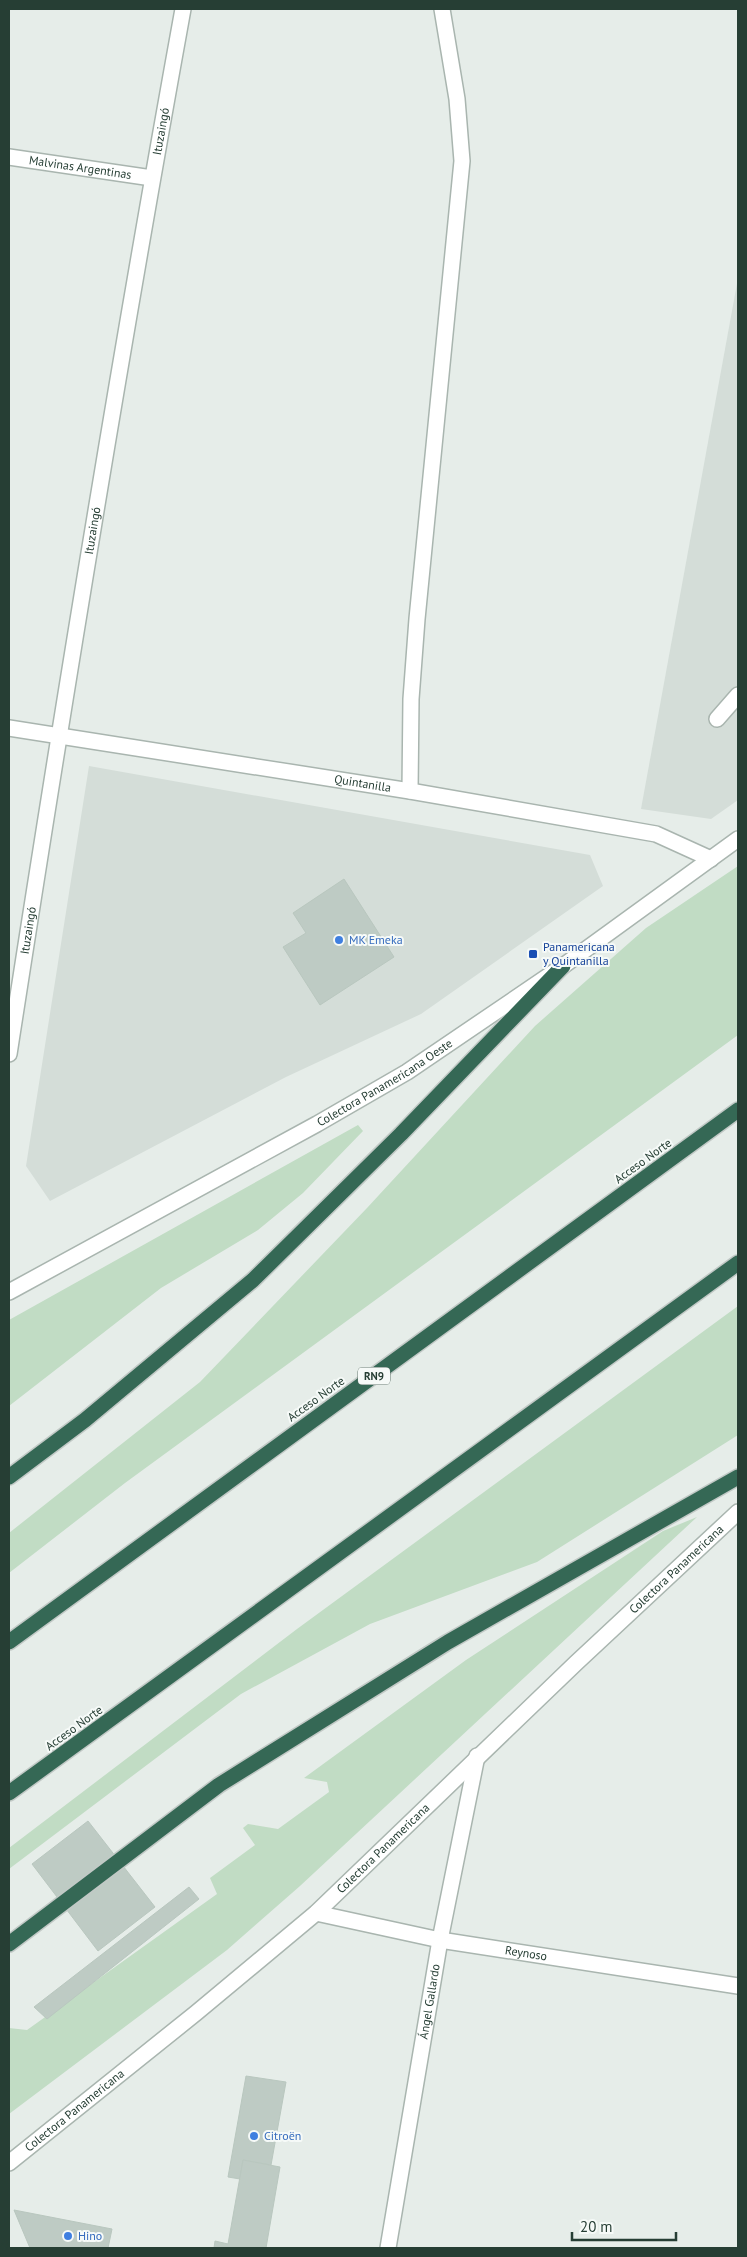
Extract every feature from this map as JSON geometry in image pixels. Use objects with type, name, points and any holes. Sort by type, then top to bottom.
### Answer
[{"type":"highway","points":[[9,1477],[85,1420],[253,1280],[401,1134],[563,966]]},
{"type":"highway","name":"Acceso Norte","points":[[9,1642],[738,1110]]},
{"type":"highway","name":"Acceso Norte","points":[[9,1793],[738,1263]]},
{"type":"highway","points":[[9,1944],[219,1785],[448,1642],[738,1477]]},
{"type":"street","name":"Ituzaingó","points":[[9,1054],[58,736],[152,178],[183,9]]},
{"type":"street","points":[[410,791],[411,699],[417,619],[462,161],[457,99],[442,9]]},
{"type":"street","name":"Malvinas Argentinas","points":[[9,157],[152,178]]},
{"type":"street","points":[[717,719],[738,695]]},
{"type":"street","name":"Quintanilla","points":[[9,728],[410,791],[656,834],[710,859]]},
{"type":"street","name":"Colectora Panamericana Oeste","points":[[9,1292],[317,1124],[407,1072],[563,966],[738,839]]},
{"type":"street","name":"Colectora Panamericana","points":[[9,2163],[196,2013],[316,1913],[478,1756],[738,1512]]},
{"type":"street","name":"Ángel Gallardo","points":[[388,2248],[440,1940],[478,1756]]},
{"type":"street","name":"Reynoso","points":[[316,1913],[440,1940],[738,1986]]},
{"type":"shaded area","points":[[738,278],[738,800],[711,819],[641,809]]},
{"type":"shaded area","points":[[89,766],[590,855],[603,886],[421,1014],[286,1077],[50,1201],[26,1166]]},
{"type":"green space","points":[[738,866],[738,1035],[125,1483],[9,1573],[9,1533],[200,1382],[367,1208],[535,1026],[646,928]]},
{"type":"green space","points":[[358,1125],[363,1131],[303,1193],[258,1230],[161,1288],[9,1406],[9,1320]]},
{"type":"green space","points":[[738,1306],[738,1435],[537,1562],[370,1624],[241,1694],[9,1869],[9,1848],[297,1629]]},
{"type":"green space","points":[[697,1517],[300,1886],[227,1950],[9,2114],[9,2028],[27,2030],[217,1894],[210,1878],[255,1845],[243,1828],[248,1824],[278,1829],[329,1792],[327,1782],[304,1778],[466,1660],[663,1531]]},
{"type":"building","name":"MK Emeka","points":[[344,879],[394,957],[320,1005],[283,947],[306,933],[293,913]]},
{"type":"building","points":[[88,1821],[155,1907],[98,1951],[32,1864]]},
{"type":"building","points":[[189,1887],[199,1899],[47,2019],[34,2007]]},
{"type":"building","points":[[246,2076],[286,2082],[271,2165],[243,2160],[240,2179],[228,2177]]},
{"type":"building","points":[[243,2160],[280,2167],[266,2248],[214,2248],[215,2241],[228,2244]]},
{"type":"building","name":"Hino","points":[[14,2210],[112,2229],[108,2248],[30,2248]]},
{"type":"place","name":"MK Emeka","points":[[339,940]]},
{"type":"place","name":"Panamericana y Quintanilla","points":[[533,954]]},
{"type":"place","name":"Citroën","points":[[254,2136]]},
{"type":"place","name":"Hino","points":[[68,2236]]}]
